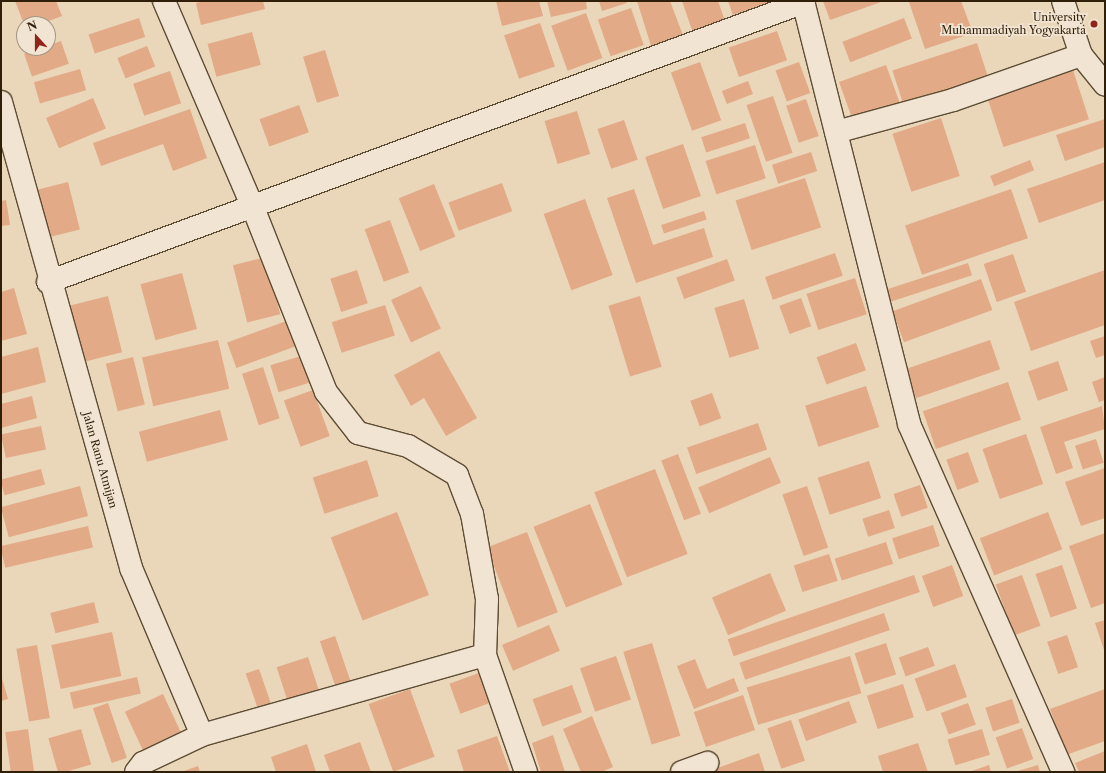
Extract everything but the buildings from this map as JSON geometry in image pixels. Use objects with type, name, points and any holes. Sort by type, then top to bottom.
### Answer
[{"type":"street","points":[[164,1],[252,205],[326,392],[358,433],[408,446],[457,475],[472,514],[487,599],[485,654],[526,772]]},
{"type":"street","points":[[48,282],[804,1],[909,424],[1063,772]]},
{"type":"street","points":[[1063,1],[1081,55],[1105,85]]},
{"type":"street","points":[[836,132],[953,100],[1081,55]]},
{"type":"street","name":"Jalan Ranu Atmijan","points":[[1,102],[48,282],[131,568],[202,736]]},
{"type":"street","points":[[136,772],[143,763],[202,736],[485,654]]},
{"type":"street","points":[[682,772],[707,763]]},
{"type":"place","name":"University Muhammadiyah Yogyakarta","points":[[1094,24]]}]
